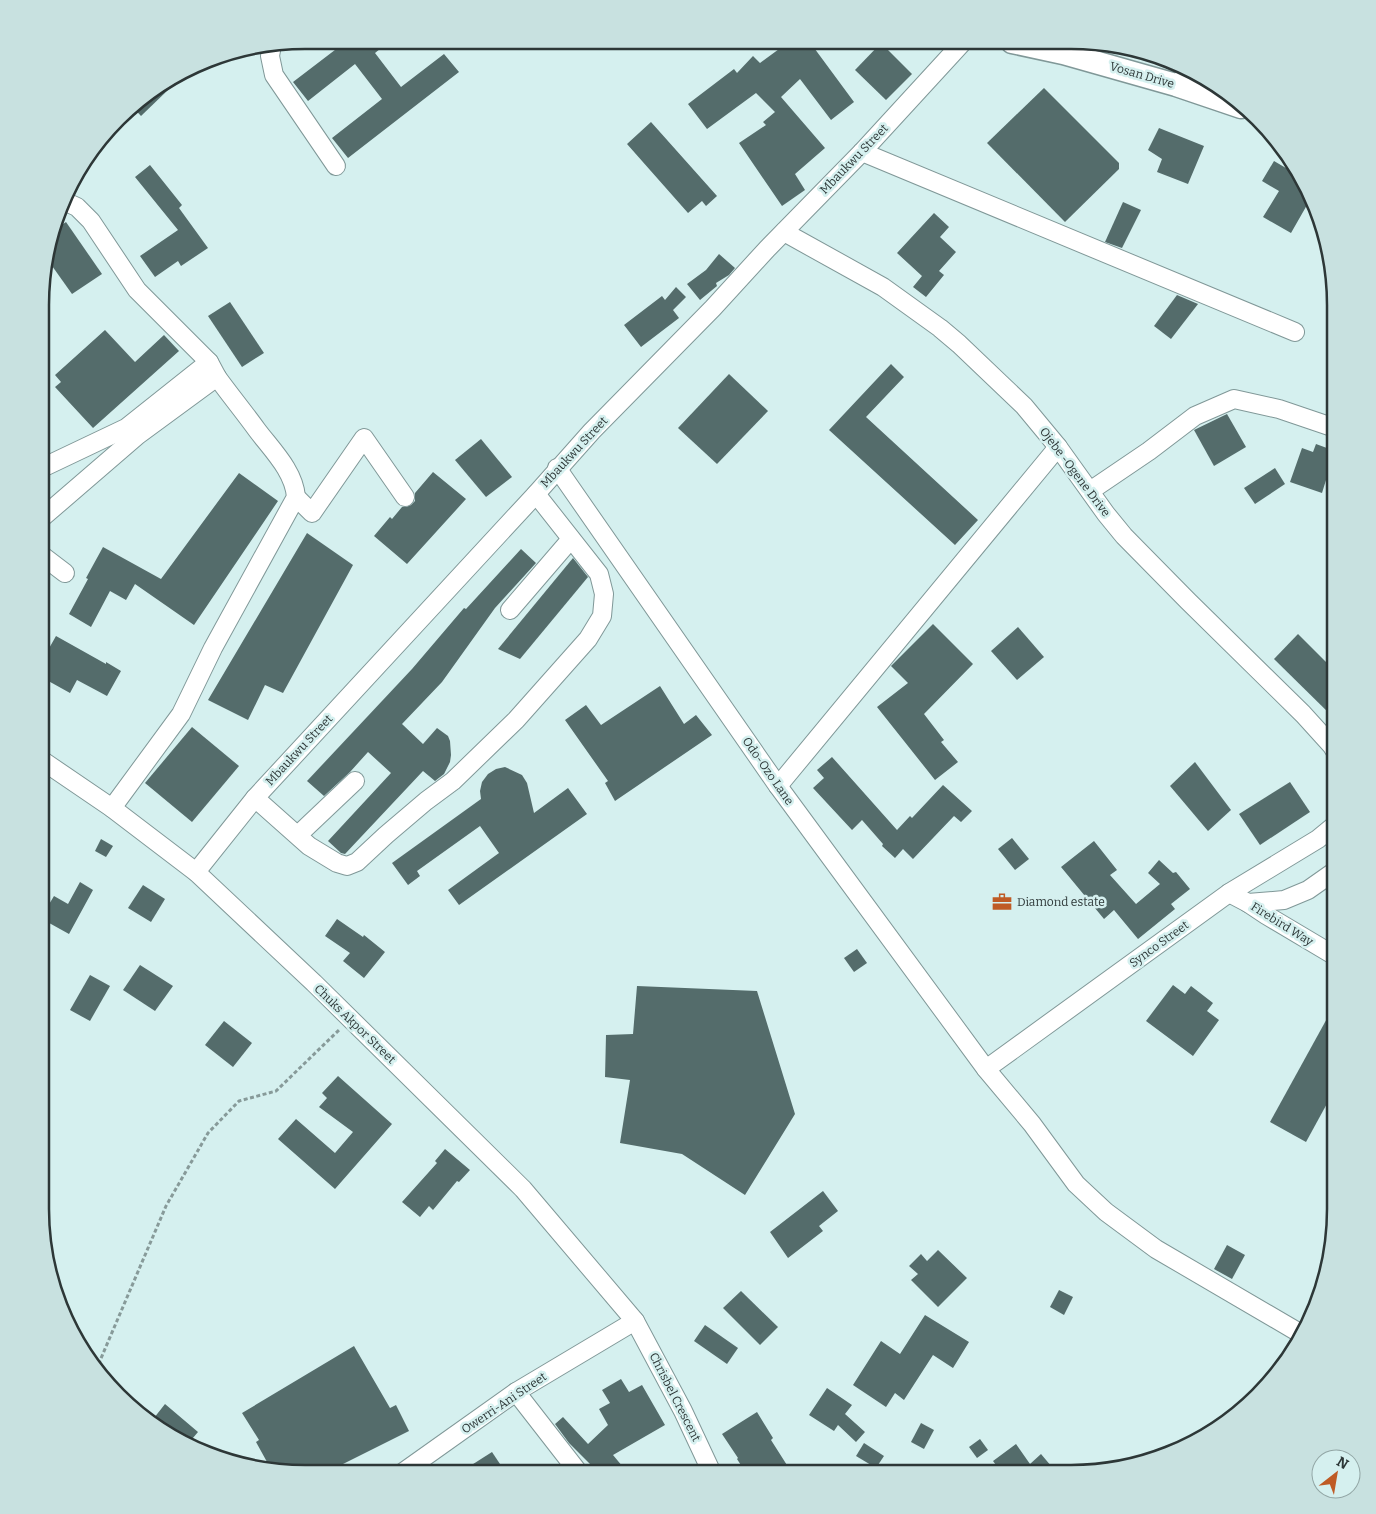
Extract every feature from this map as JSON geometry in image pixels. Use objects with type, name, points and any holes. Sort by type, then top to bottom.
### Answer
[{"type":"street","name":"Mbaukwu Street","points":[[196,872],[254,798],[536,494],[557,468],[862,152],[957,49]]},
{"type":"street","name":"Vosan Drive","points":[[1044,49],[1183,78],[1220,96]]},
{"type":"street","points":[[271,51],[270,56],[274,75],[336,166]]},
{"type":"street","points":[[862,152],[1295,332]]},
{"type":"street","points":[[70,204],[77,207],[91,221],[137,290],[213,370],[279,458],[296,487],[296,497],[213,648],[181,714],[112,808]]},
{"type":"street","name":"Ojebe -Ogene Drive","points":[[784,232],[883,286],[959,344],[1024,406],[1058,447],[1112,522],[1141,555],[1302,714],[1327,741]]},
{"type":"street","points":[[49,465],[126,428],[213,370]]},
{"type":"street","points":[[49,512],[213,370]]},
{"type":"street","points":[[1090,491],[1149,451],[1195,416],[1234,399],[1279,408],[1327,425]]},
{"type":"street","points":[[296,497],[312,513],[364,438],[405,497]]},
{"type":"street","points":[[778,786],[1058,447]]},
{"type":"street","name":"Odo-Ozo Lane","points":[[557,468],[778,786],[986,1069],[1032,1124],[1076,1184],[1106,1212],[1156,1249],[1296,1331]]},
{"type":"street","points":[[254,798],[309,846],[337,863],[347,866],[357,862],[386,835],[453,781],[516,720],[588,639],[602,616],[604,594],[599,574],[536,494]]},
{"type":"street","points":[[510,610],[572,539]]},
{"type":"street","points":[[49,561],[65,573]]},
{"type":"street","name":"Chuks Akpor Street","points":[[49,765],[112,808],[196,872],[350,1018],[523,1189],[635,1321]]},
{"type":"street","points":[[298,836],[355,780]]},
{"type":"street","name":"Synco Street","points":[[986,1069],[1228,894],[1327,832]]},
{"type":"street","points":[[1248,902],[1284,900],[1308,890],[1327,877]]},
{"type":"street","name":"Firebird Way","points":[[1228,894],[1248,902],[1266,915],[1327,951]]},
{"type":"street","name":"Owerri-Ani Street","points":[[415,1465],[516,1392],[635,1321]]},
{"type":"street","name":"Chrisbel Crescent","points":[[635,1321],[683,1411],[708,1465]]},
{"type":"street","points":[[516,1392],[572,1465]]},
{"type":"path","points":[[100,1362],[166,1206],[208,1133],[239,1101],[276,1091],[350,1018]]},
{"type":"building","points":[[336,49],[380,49],[375,53],[401,87],[444,54],[459,72],[348,158],[332,138],[382,99],[355,64],[308,101],[293,82]]},
{"type":"building","points":[[779,49],[815,49],[854,102],[831,120],[800,79],[781,97],[825,148],[795,174],[805,190],[782,206],[739,143],[766,125],[763,122],[775,112],[756,93],[707,129],[688,104],[734,69],[737,73],[753,56],[760,63]]},
{"type":"building","points":[[875,49],[887,49],[912,74],[886,100],[855,70]]},
{"type":"building","points":[[168,88],[169,89],[141,116],[137,111]]},
{"type":"building","points":[[1044,88],[1119,163],[1119,169],[1065,222],[987,143]]},
{"type":"building","points":[[651,122],[717,196],[706,206],[702,201],[688,213],[627,144]]},
{"type":"building","points":[[1159,128],[1204,146],[1188,184],[1157,172],[1162,159],[1148,150]]},
{"type":"building","points":[[1274,161],[1289,170],[1301,191],[1307,205],[1291,233],[1263,217],[1279,191],[1262,181]]},
{"type":"building","points":[[150,165],[182,205],[179,208],[208,248],[181,266],[178,261],[155,277],[140,256],[178,230],[135,177]]},
{"type":"building","points":[[1123,202],[1141,210],[1122,248],[1105,242]]},
{"type":"building","points":[[934,213],[949,227],[940,237],[956,252],[939,271],[944,275],[926,297],[913,287],[922,276],[897,253]]},
{"type":"building","points":[[66,222],[102,274],[72,294],[52,266],[61,226]]},
{"type":"building","points":[[719,254],[735,268],[729,275],[716,283],[717,286],[700,300],[687,284],[706,270]]},
{"type":"building","points":[[676,287],[686,297],[673,310],[679,318],[641,347],[624,325],[662,296],[665,300]]},
{"type":"building","points":[[1177,295],[1198,304],[1171,339],[1154,326]]},
{"type":"building","points":[[230,302],[264,353],[242,367],[208,316]]},
{"type":"building","points":[[105,330],[135,362],[164,335],[179,351],[93,428],[55,387],[61,382],[55,375]]},
{"type":"building","points":[[891,364],[904,377],[866,417],[978,520],[955,545],[829,430]]},
{"type":"building","points":[[729,374],[768,411],[717,464],[678,428]]},
{"type":"building","points":[[1227,414],[1246,447],[1214,466],[1194,430]]},
{"type":"building","points":[[481,439],[512,477],[486,497],[455,460]]},
{"type":"building","points":[[1316,444],[1327,448],[1327,477],[1322,493],[1290,482],[1302,448],[1313,452]]},
{"type":"building","points":[[1275,468],[1285,484],[1255,504],[1244,488]]},
{"type":"building","points":[[433,472],[466,499],[407,564],[374,536],[390,517],[392,519],[402,507],[411,505],[415,501],[415,493]]},
{"type":"building","points":[[239,473],[278,501],[194,625],[135,584],[126,600],[110,591],[91,627],[69,614],[103,547],[161,579]]},
{"type":"building","points":[[307,533],[353,565],[283,693],[265,685],[248,720],[208,700]]},
{"type":"building","points":[[521,549],[536,563],[495,608],[442,682],[402,724],[423,744],[437,728],[448,736],[451,755],[444,774],[435,781],[423,771],[345,854],[341,853],[328,841],[391,773],[368,752],[324,796],[307,781],[412,669],[464,608],[466,609]]},
{"type":"building","points":[[573,558],[588,577],[520,659],[498,649]]},
{"type":"building","points":[[933,624],[973,664],[924,714],[944,740],[941,742],[958,762],[935,780],[877,707],[908,683],[891,666]]},
{"type":"building","points":[[1018,627],[1044,657],[1017,680],[991,651]]},
{"type":"building","points":[[1298,634],[1327,663],[1327,711],[1274,659]]},
{"type":"building","points":[[56,636],[121,671],[107,696],[77,680],[70,693],[49,681],[49,648]]},
{"type":"building","points":[[660,686],[684,724],[696,715],[712,735],[615,801],[605,783],[608,781],[565,720],[586,705],[601,725]]},
{"type":"building","points":[[192,727],[239,766],[192,822],[145,783]]},
{"type":"building","points":[[832,757],[897,830],[910,816],[912,818],[943,785],[972,811],[961,822],[954,816],[913,859],[903,849],[895,858],[882,846],[883,844],[862,820],[852,830],[813,788],[824,778],[817,770]]},
{"type":"building","points":[[1195,762],[1231,810],[1208,831],[1170,786]]},
{"type":"building","points":[[505,767],[522,775],[527,783],[534,813],[568,788],[587,814],[459,905],[448,890],[499,853],[480,826],[417,871],[420,876],[408,885],[392,863],[481,799],[482,782],[488,774],[496,769]]},
{"type":"building","points":[[1290,782],[1310,812],[1260,845],[1239,814]]},
{"type":"building","points":[[1012,838],[1029,859],[1015,870],[998,849]]},
{"type":"building","points":[[101,839],[113,846],[106,857],[95,851]]},
{"type":"building","points":[[1094,841],[1117,870],[1110,875],[1136,904],[1160,884],[1148,873],[1159,860],[1173,873],[1176,872],[1190,889],[1171,904],[1175,909],[1138,939],[1114,910],[1104,919],[1061,867]]},
{"type":"building","points":[[80,882],[93,890],[69,934],[49,923],[49,904],[54,896],[68,904]]},
{"type":"building","points":[[143,885],[165,899],[151,922],[128,908]]},
{"type":"building","points":[[337,919],[363,937],[364,935],[385,952],[364,978],[343,961],[350,953],[325,936]]},
{"type":"building","points":[[857,949],[867,963],[854,972],[844,958]]},
{"type":"building","points":[[140,965],[173,986],[155,1011],[123,990]]},
{"type":"building","points":[[90,975],[110,986],[90,1021],[70,1010]]},
{"type":"building","points":[[1173,985],[1185,994],[1191,986],[1213,1003],[1207,1011],[1219,1020],[1193,1056],[1146,1021]]},
{"type":"building","points":[[637,986],[757,991],[795,1114],[745,1195],[682,1154],[620,1143],[630,1080],[605,1077],[606,1035],[633,1034]]},
{"type":"building","points":[[1327,1019],[1327,1104],[1306,1142],[1270,1122]]},
{"type":"building","points":[[224,1021],[252,1043],[233,1067],[205,1045]]},
{"type":"building","points":[[338,1076],[392,1124],[335,1189],[278,1139],[296,1119],[335,1153],[353,1132],[319,1107],[327,1098],[322,1093]]},
{"type":"building","points":[[445,1149],[470,1170],[459,1182],[457,1181],[433,1210],[429,1206],[420,1217],[402,1202],[437,1163],[435,1161]]},
{"type":"building","points":[[823,1191],[838,1211],[819,1226],[823,1231],[788,1258],[770,1232]]},
{"type":"building","points":[[1227,1245],[1245,1255],[1232,1279],[1214,1269]]},
{"type":"building","points":[[938,1250],[967,1278],[938,1307],[911,1280],[918,1274],[909,1266],[921,1254],[927,1261]]},
{"type":"building","points":[[1059,1290],[1073,1297],[1064,1315],[1050,1307]]},
{"type":"building","points":[[741,1291],[778,1327],[760,1345],[723,1308]]},
{"type":"building","points":[[925,1315],[969,1342],[953,1368],[933,1355],[904,1400],[895,1393],[886,1407],[853,1385],[881,1341],[900,1354]]},
{"type":"building","points":[[705,1325],[738,1348],[727,1364],[694,1341]]},
{"type":"building","points":[[354,1346],[390,1408],[396,1405],[409,1431],[341,1465],[288,1465],[267,1462],[256,1442],[259,1440],[242,1413]]},
{"type":"building","points":[[621,1379],[629,1392],[642,1385],[665,1425],[613,1455],[621,1465],[591,1465],[569,1443],[555,1424],[563,1417],[588,1444],[608,1425],[599,1409],[610,1403],[602,1390]]},
{"type":"building","points":[[827,1388],[852,1405],[845,1414],[865,1432],[856,1442],[838,1425],[834,1431],[809,1415]]},
{"type":"building","points":[[165,1404],[198,1432],[192,1439],[155,1417]]},
{"type":"building","points":[[757,1412],[773,1438],[771,1440],[787,1465],[741,1465],[722,1434]]},
{"type":"building","points":[[921,1423],[934,1430],[924,1449],[911,1442]]},
{"type":"building","points":[[980,1439],[988,1450],[977,1458],[969,1447]]},
{"type":"building","points":[[864,1443],[884,1456],[878,1465],[871,1465],[856,1456]]},
{"type":"building","points":[[1016,1444],[1030,1464],[1041,1454],[1050,1465],[996,1465],[993,1461]]},
{"type":"building","points":[[492,1452],[501,1465],[472,1465]]},
{"type":"place","name":"Diamond estate","points":[[1002,902]]}]
